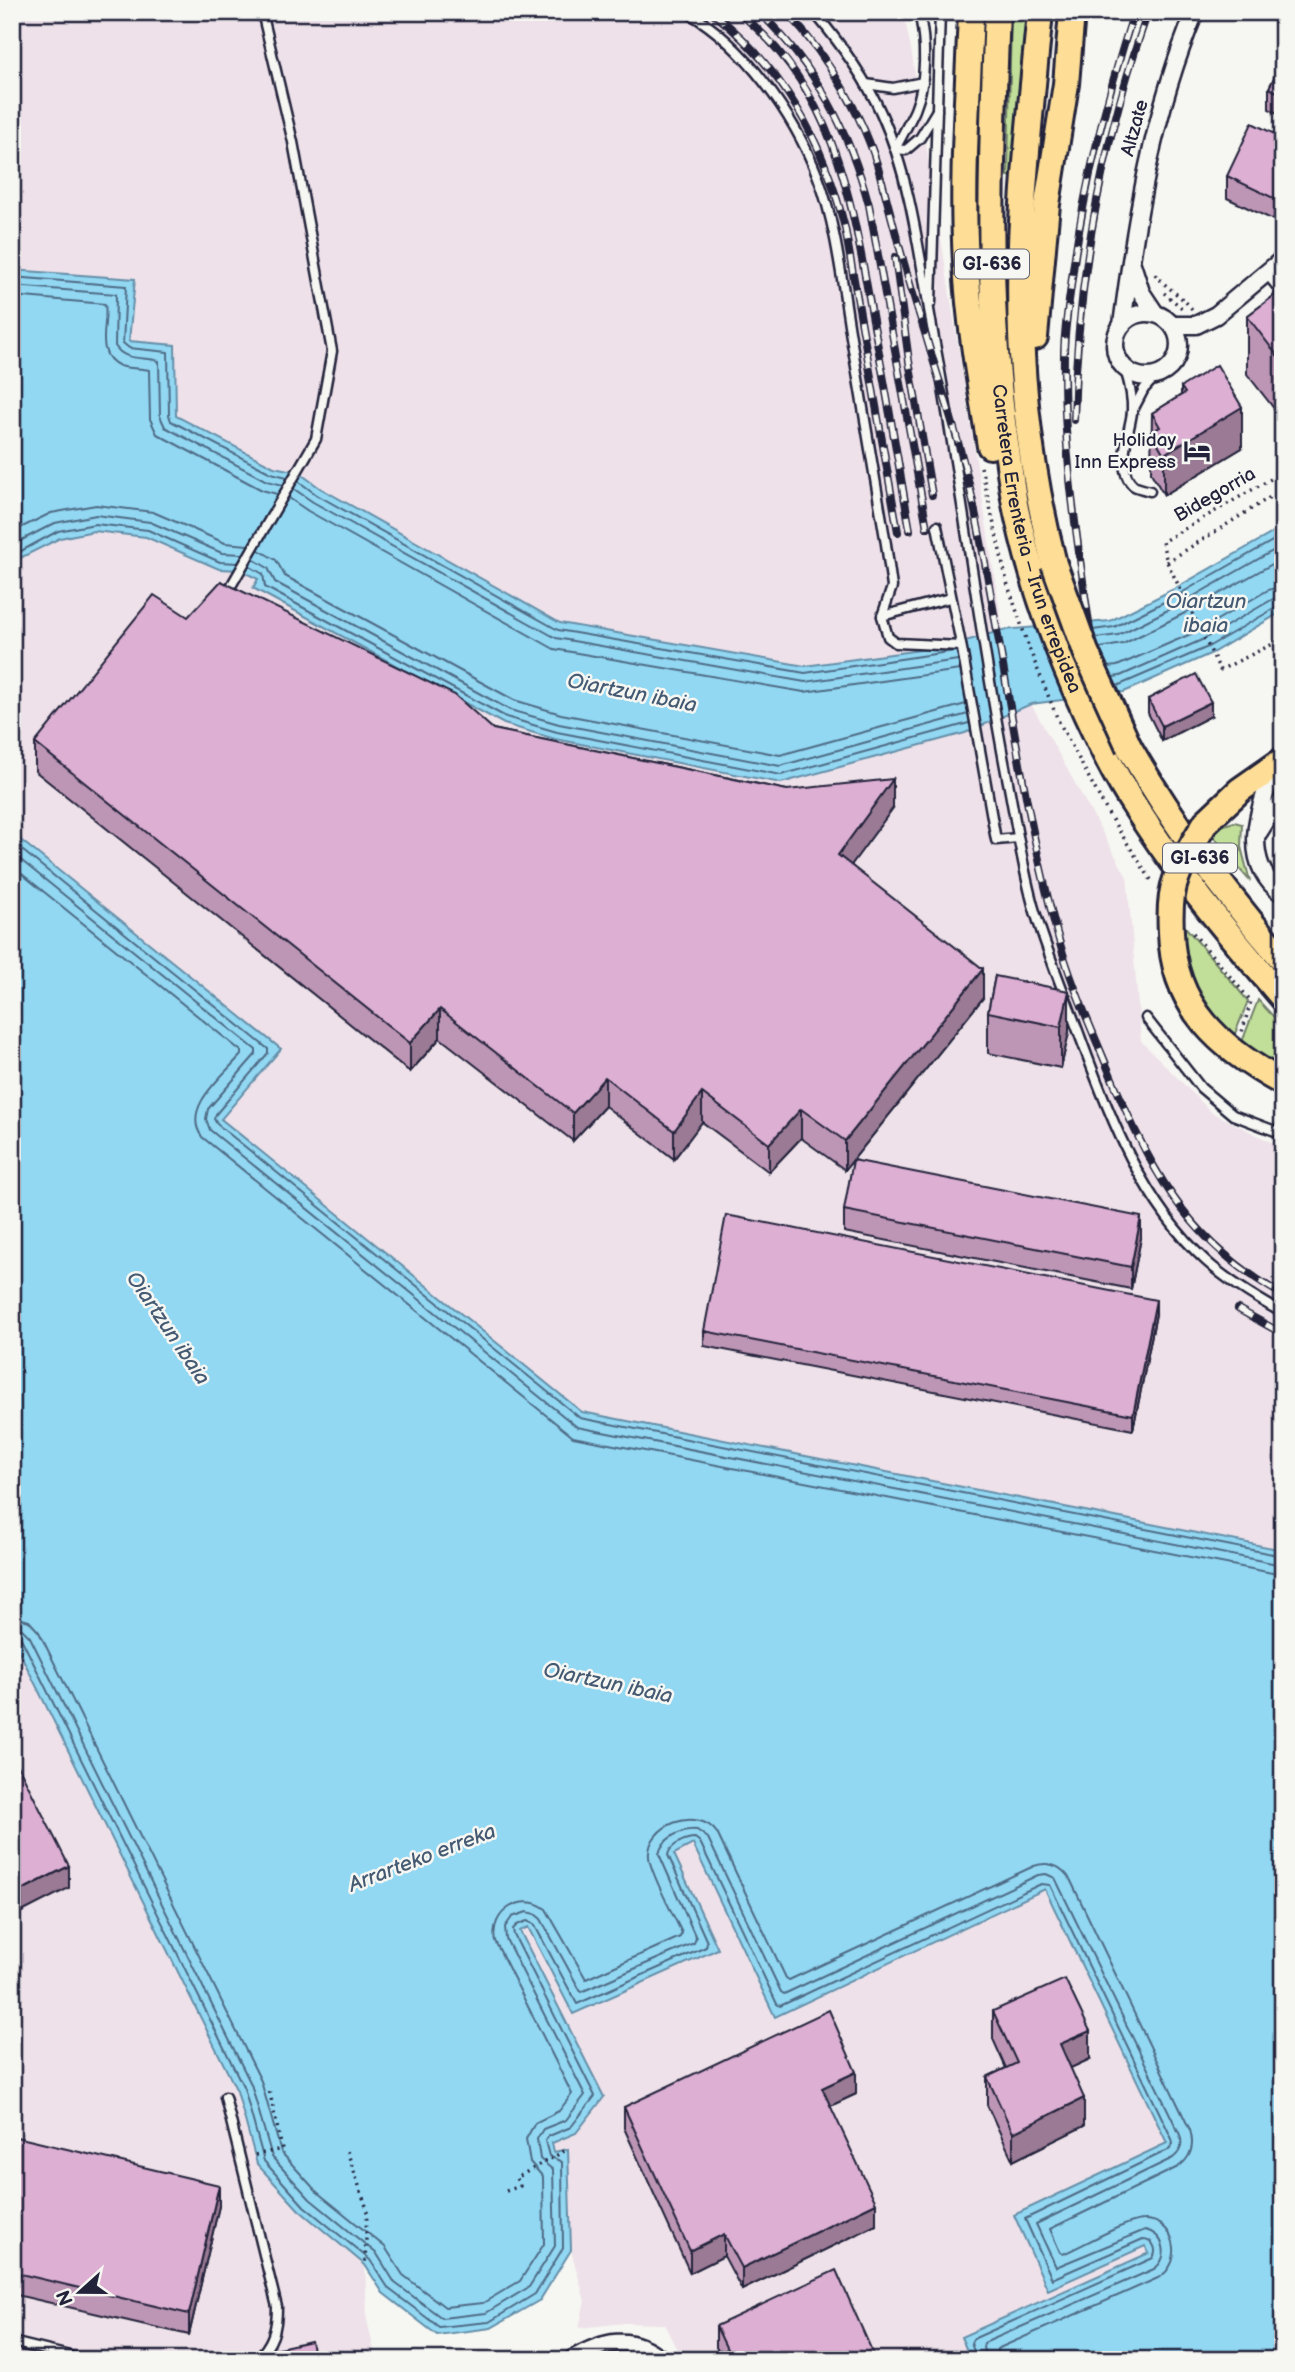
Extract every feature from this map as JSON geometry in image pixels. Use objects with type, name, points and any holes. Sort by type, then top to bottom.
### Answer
[{"type":"main road","points":[[971,12],[964,197],[965,261],[992,464],[1017,515]]},
{"type":"main road","name":"Carretera Errenteria – Irun errepidea","points":[[997,12],[992,200],[993,320],[1002,414],[1017,515],[1031,572],[1062,662],[1107,759],[1135,808],[1190,887],[1283,998]]},
{"type":"main road","name":"Carretera Errenteria – Irun errepidea","points":[[1040,12],[1023,204],[1021,320],[1027,410],[1041,511],[1054,564],[1086,652],[1129,747],[1156,794],[1210,872],[1281,958]]},
{"type":"main road","points":[[1027,410],[1047,204],[1066,84],[1072,12]]},
{"type":"main road","points":[[1066,84],[1090,12]]},
{"type":"main road","points":[[1280,762],[1240,790],[1206,822],[1175,881],[1170,912],[1171,947],[1177,975],[1188,1001],[1221,1042],[1283,1083]]},
{"type":"street","name":"Altzate","points":[[1122,325],[1143,184],[1171,76],[1195,12]]},
{"type":"street","name":"Altzate","points":[[1130,258],[1141,292],[1155,313]]},
{"type":"street","points":[[1173,325],[1216,315],[1283,259]]},
{"type":"street","points":[[1178,356],[1178,334],[1173,325],[1155,313],[1134,315],[1122,325],[1115,339],[1118,360],[1125,369],[1144,378],[1155,377],[1173,366],[1178,356],[1196,319]]},
{"type":"street","points":[[1280,762],[1262,802],[1255,851],[1262,871],[1274,888],[1283,894]]},
{"type":"street","points":[[1255,841],[1269,816],[1283,800]]},
{"type":"street","points":[[571,2360],[606,2343],[625,2342],[642,2347],[662,2360]]},
{"type":"lane","points":[[225,596],[316,439],[332,351],[293,142],[262,12]]},
{"type":"lane","points":[[687,12],[732,47],[755,72],[802,141],[818,178],[835,245],[888,555],[892,587],[882,616],[888,637],[897,643],[962,647]]},
{"type":"lane","points":[[814,12],[866,84],[881,113],[895,149],[906,191],[944,394],[975,599],[1018,838],[1033,906],[1120,1136],[1151,1195],[1206,1261],[1252,1295],[1283,1313]]},
{"type":"lane","points":[[895,149],[916,108],[923,82],[922,26],[919,12]]},
{"type":"lane","points":[[930,320],[939,108],[940,12]]},
{"type":"lane","points":[[866,84],[893,88],[923,82]]},
{"type":"lane","points":[[895,149],[906,150],[920,138],[939,108]]},
{"type":"lane","points":[[1266,273],[1283,294]]},
{"type":"lane","points":[[1125,369],[1132,412],[1124,456],[1127,473],[1134,486],[1150,491]]},
{"type":"lane","points":[[1132,412],[1144,389],[1155,377]]},
{"type":"lane","points":[[937,526],[962,647],[996,840],[1018,838]]},
{"type":"lane","points":[[882,616],[950,598]]},
{"type":"lane","points":[[1146,1018],[1201,1088],[1217,1102],[1233,1115],[1283,1133]]},
{"type":"lane","points":[[225,2097],[277,2307],[273,2338],[267,2350],[256,2360]]},
{"type":"lane","points":[[12,2342],[86,2360]]},
{"type":"path","points":[[1152,264],[1155,275],[1168,289],[1183,297],[1196,319]]},
{"type":"path","points":[[1156,287],[1185,311]]},
{"type":"path","name":"Bidegorria","points":[[1167,562],[1162,542],[1283,472]]},
{"type":"path","points":[[1283,489],[1167,562],[1220,670],[1283,639]]},
{"type":"path","points":[[1007,582],[1058,720],[1083,769]]},
{"type":"path","points":[[255,2155],[282,2149],[268,2089]]},
{"type":"path","points":[[506,2192],[520,2186],[516,2178],[568,2149]]},
{"type":"path","points":[[347,2151],[367,2209],[365,2265]]},
{"type":"shaded area","points":[[12,12],[903,12],[1003,630],[949,646],[805,666],[560,623],[320,488],[298,472],[274,467],[176,416],[175,345],[129,341],[12,270]]},
{"type":"shaded area","points":[[94,531],[146,537],[219,569],[240,570],[258,579],[253,588],[965,733],[1031,704],[1127,877],[1141,1041],[1211,1112],[1283,1148],[1283,1550],[582,1412],[221,1118],[280,1049],[12,833],[12,565],[60,538]]},
{"type":"shaded area","points":[[12,1637],[237,2091],[257,2164],[299,2210],[365,2265],[367,2320],[376,2360],[39,2360],[12,2354]]},
{"type":"shaded area","points":[[693,1844],[775,2016],[1045,1889],[1167,2143],[1015,2215],[1048,2289],[1145,2245],[1149,2253],[961,2336],[971,2360],[682,2360],[664,2324],[624,2323],[579,2328],[585,2301],[571,2250],[568,2149],[554,2153],[551,2142],[576,2133],[519,1931],[528,1927],[718,1948],[674,1854]]},
{"type":"green space","points":[[1011,12],[1027,12],[1013,177],[1008,176]]},
{"type":"green space","points":[[1234,822],[1242,824],[1241,847],[1250,881],[1213,835],[1221,826]]},
{"type":"green space","points":[[1181,922],[1248,1001],[1234,1036],[1210,1011],[1194,985],[1185,956]]},
{"type":"green space","points":[[1258,1000],[1283,1027],[1283,1070],[1242,1042]]},
{"type":"water","name":"Oiartzun ibaia","points":[[12,270],[135,279],[129,341],[175,345],[176,416],[274,467],[298,472],[320,488],[560,623],[805,666],[949,646],[1003,630],[1110,621],[1172,590],[1283,527],[1283,611],[1212,653],[1124,692],[1031,704],[965,733],[781,783],[555,739],[504,724],[253,588],[258,579],[240,570],[219,569],[146,537],[94,531],[60,538],[12,565]]},
{"type":"water","points":[[12,833],[281,1049],[221,1119],[582,1412],[1283,1550],[1283,2360],[971,2360],[961,2337],[1149,2253],[1145,2246],[1048,2290],[1014,2215],[1167,2143],[1045,1889],[775,2017],[693,1844],[674,1854],[718,1949],[573,2014],[528,1927],[520,1931],[604,2097],[576,2133],[552,2143],[554,2152],[568,2149],[571,2250],[540,2300],[491,2328],[437,2335],[383,2293],[365,2265],[299,2210],[257,2164],[237,2091],[12,1637]]},
{"type":"building","points":[[1283,59],[1283,95],[1269,88]]},
{"type":"building","points":[[1252,123],[1283,138],[1282,202],[1227,176]]},
{"type":"building","points":[[1283,289],[1283,363],[1247,316]]},
{"type":"building","points":[[1217,365],[1242,407],[1164,454],[1151,432],[1160,427],[1152,413],[1185,393],[1181,387]]},
{"type":"building","points":[[221,581],[455,695],[493,729],[787,790],[893,779],[838,855],[983,969],[845,1141],[801,1109],[769,1144],[702,1093],[674,1131],[605,1077],[573,1113],[440,1009],[410,1043],[35,743],[154,595],[188,617]]},
{"type":"building","points":[[1196,674],[1211,702],[1162,726],[1148,699]]},
{"type":"building","points":[[995,976],[1069,991],[1061,1027],[988,1012]]},
{"type":"building","points":[[853,1160],[1141,1217],[1131,1267],[844,1210]]},
{"type":"building","points":[[726,1215],[1156,1300],[1133,1415],[704,1331]]},
{"type":"building","points":[[12,1754],[69,1866],[12,1895]]},
{"type":"building","points":[[1065,1979],[1090,2031],[1060,2044],[1084,2098],[1013,2133],[987,2077],[1017,2063],[993,2011]]},
{"type":"building","points":[[829,2010],[856,2072],[822,2088],[876,2203],[742,2268],[724,2234],[690,2251],[624,2107]]},
{"type":"building","points":[[12,2136],[219,2185],[189,2314],[12,2272]]},
{"type":"building","points":[[836,2270],[876,2360],[732,2360],[716,2326]]},
{"type":"building","points":[[311,2341],[315,2360],[257,2360],[256,2353]]},
{"type":"railway","points":[[712,12],[760,57],[780,82],[797,108],[825,165],[845,228],[898,532]]},
{"type":"railway","points":[[738,12],[772,43],[799,78],[820,115],[836,155],[858,239],[910,530]]},
{"type":"railway","points":[[759,12],[814,77],[840,126],[861,178],[869,205],[927,528]]},
{"type":"railway","points":[[786,12],[818,50],[846,94],[869,141],[883,188]]},
{"type":"railway","points":[[1100,704],[1071,487],[1064,399],[1064,346],[1088,182],[1113,80],[1134,12]]},
{"type":"railway","points":[[1074,420],[1080,316],[1094,213],[1117,112],[1148,12]]},
{"type":"railway","points":[[882,181],[967,476],[1043,879],[1073,983],[1137,1135],[1173,1196],[1194,1224],[1219,1249],[1248,1273],[1283,1295]]},
{"type":"railway","points":[[895,257],[909,361],[932,495]]},
{"type":"railway","points":[[1238,1309],[1283,1334]]},
{"type":"place","name":"Holiday Inn Express","points":[[1197,451]]},
{"type":"water label","name":"Arrarteko erreka","points":[[422,1858]]}]
